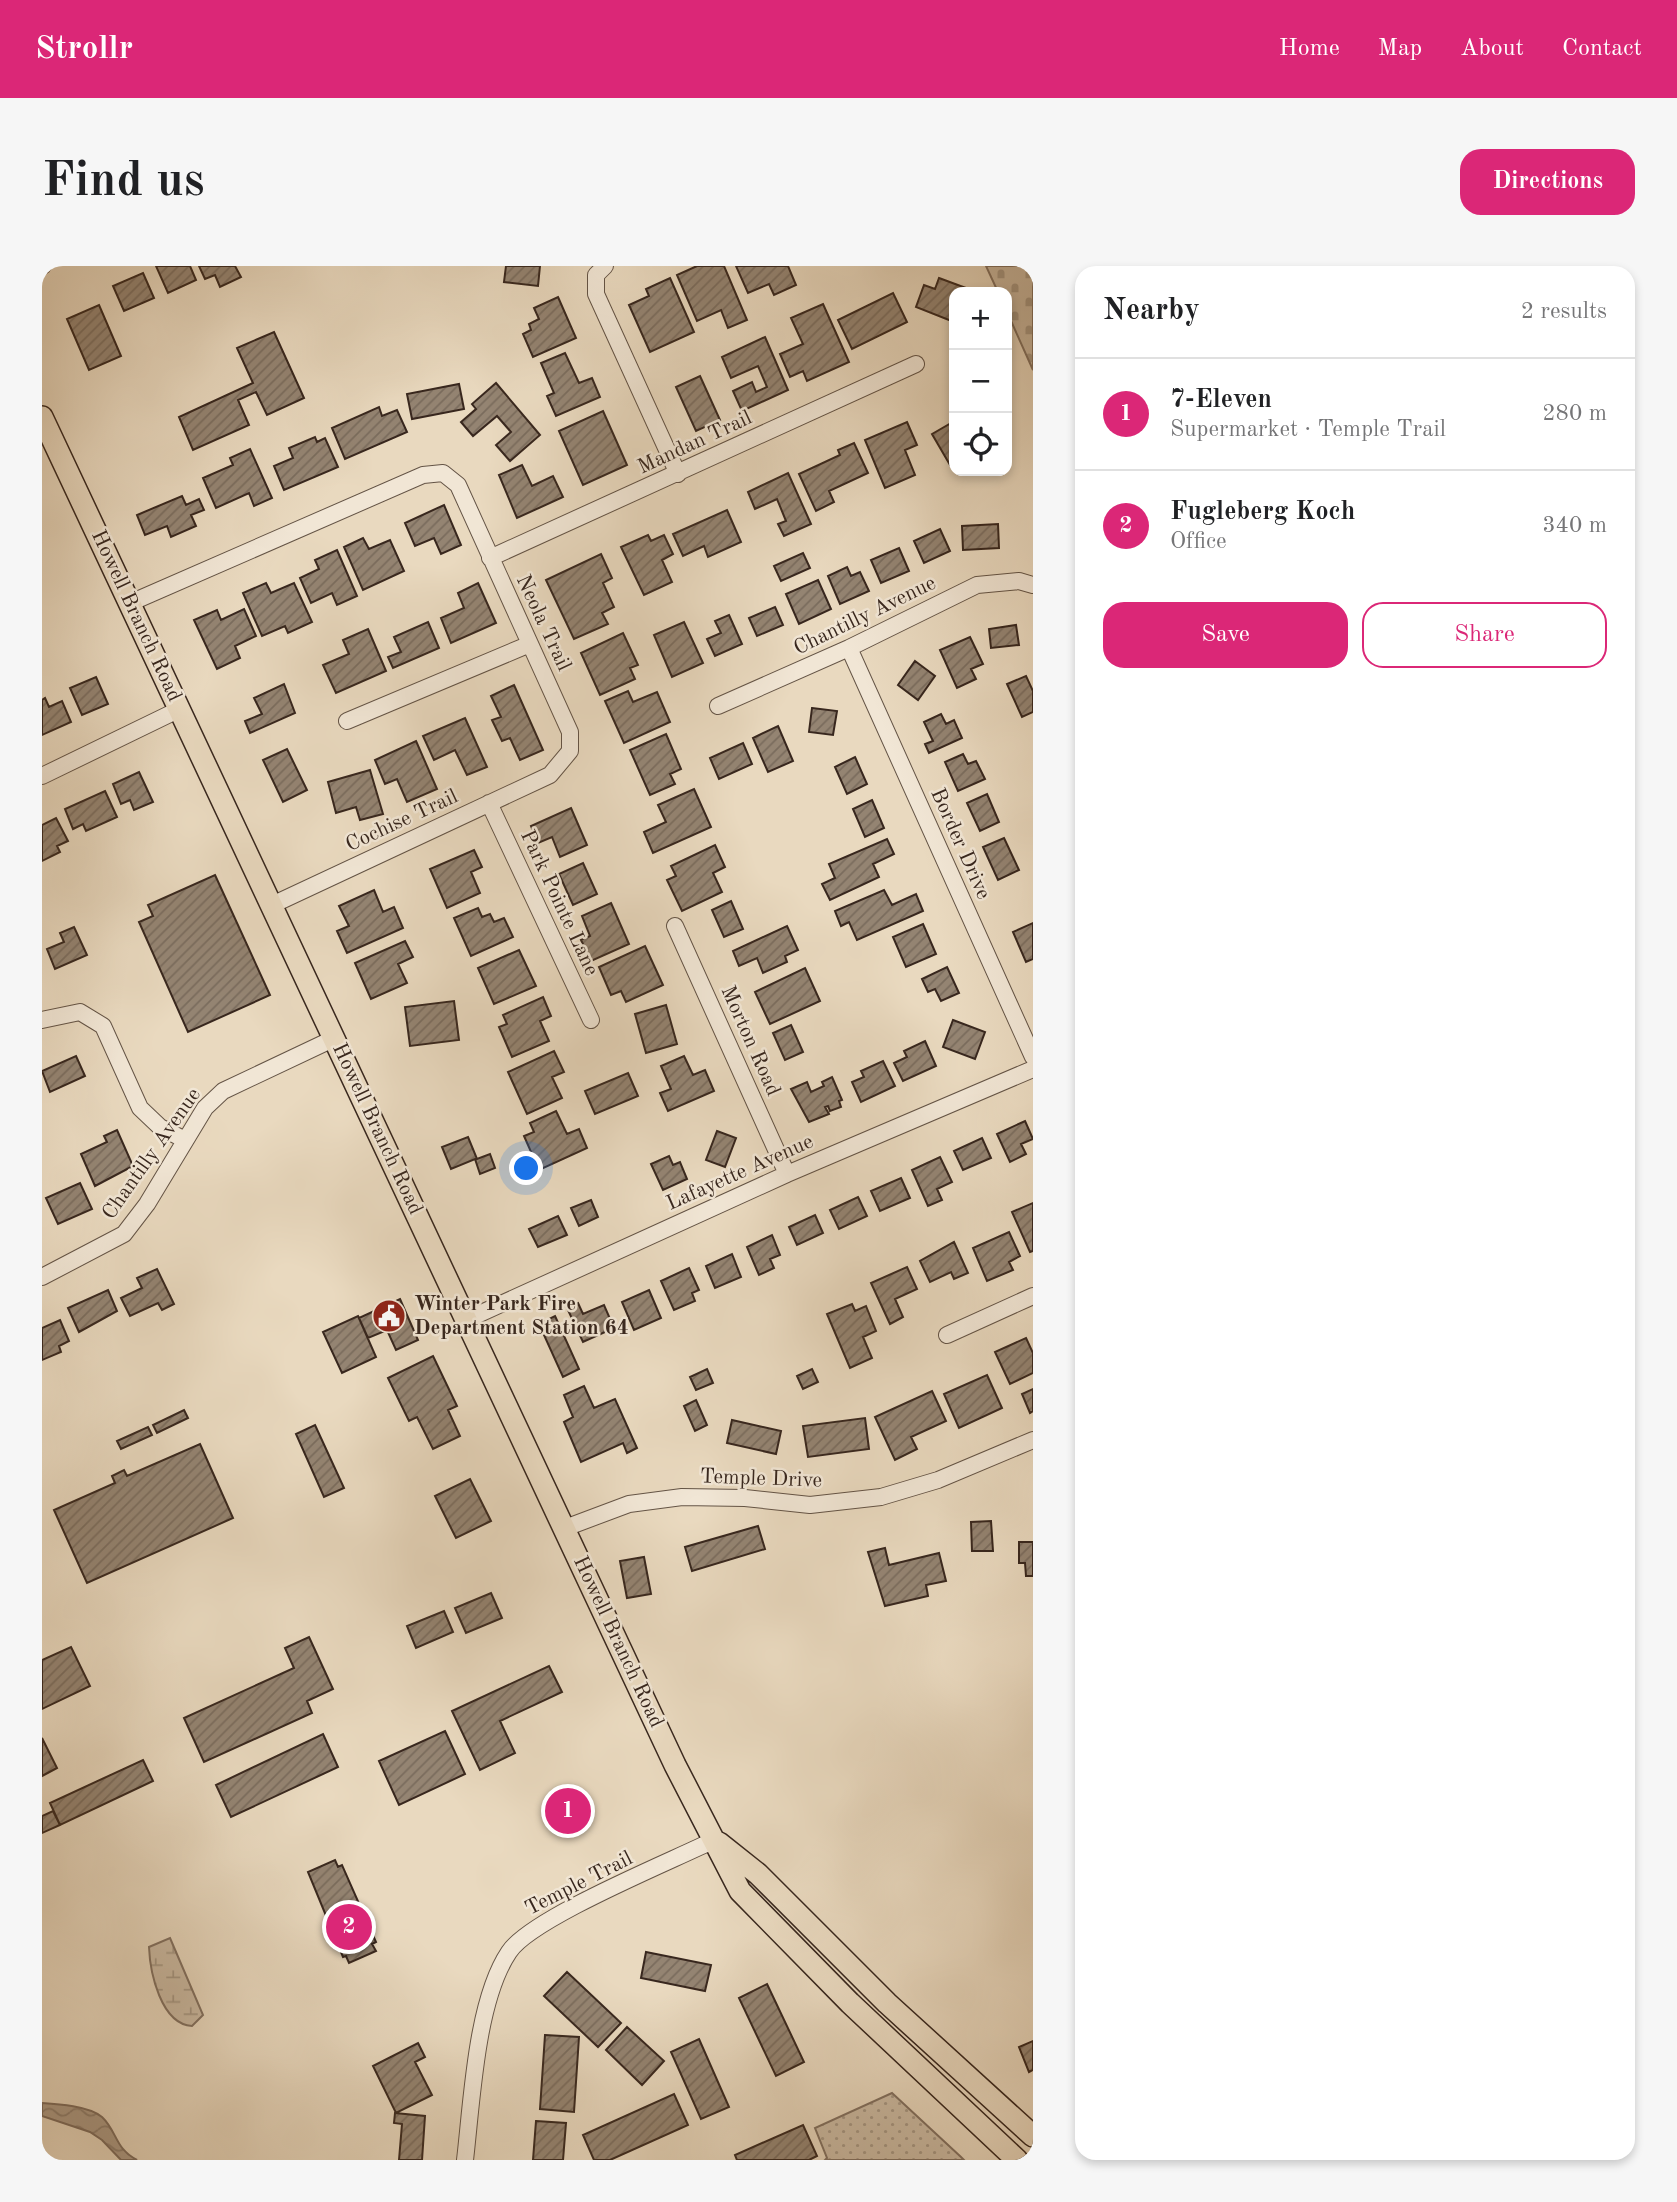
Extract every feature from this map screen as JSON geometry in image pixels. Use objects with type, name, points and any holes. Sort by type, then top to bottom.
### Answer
[{"type":"main road","name":"Howell Branch Road","points":[[42,417],[675,1765],[740,1891],[784,1938],[1017,2160]]},
{"type":"main road","name":"Howell Branch Road","points":[[715,1840],[758,1874],[887,2003],[1033,2136]]},
{"type":"street","points":[[605,266],[596,275],[596,295],[678,474]]},
{"type":"street","name":"Mandan Trail","points":[[490,558],[916,364]]},
{"type":"street","name":"Neola Trail","points":[[130,603],[424,475],[443,473],[458,485],[570,732],[570,751],[550,775]]},
{"type":"street","name":"Chantilly Avenue","points":[[718,706],[849,648],[976,585],[1019,581],[1033,584]]},
{"type":"street","points":[[347,721],[530,644]]},
{"type":"street","name":"Border Drive","points":[[849,648],[1033,1056]]},
{"type":"street","points":[[42,776],[180,709]]},
{"type":"street","name":"Cochise Trail","points":[[272,905],[550,775]]},
{"type":"street","name":"Park Pointe Lane","points":[[489,803],[591,1020]]},
{"type":"street","name":"Morton Road","points":[[675,926],[787,1174]]},
{"type":"street","points":[[42,1020],[80,1012],[103,1026],[141,1108],[160,1128],[185,1140]]},
{"type":"street","name":"Chantilly Avenue","points":[[42,1277],[124,1234],[147,1204],[205,1108],[223,1091],[335,1038]]},
{"type":"street","name":"Lafayette Avenue","points":[[466,1320],[787,1174],[1033,1069]]},
{"type":"street","points":[[947,1335],[1033,1296]]},
{"type":"street","name":"Temple Drive","points":[[565,1528],[629,1504],[673,1498],[745,1498],[810,1505],[881,1497],[938,1480],[1033,1440]]},
{"type":"street","name":"Temple Trail","points":[[465,2160],[481,2032],[490,1995],[509,1951],[539,1924],[715,1840]]},
{"type":"green space","points":[[986,266],[1033,266],[1033,370],[1012,323],[1012,287],[996,287]]},
{"type":"green space","points":[[170,1938],[203,2015],[192,2026],[181,2023],[172,2016],[159,1996],[155,1983],[149,1947]]},
{"type":"green space","points":[[892,2093],[964,2160],[825,2160],[827,2158],[815,2128]]},
{"type":"water","points":[[42,2103],[73,2106],[96,2113],[107,2122],[124,2151],[137,2160],[121,2160],[102,2140],[90,2132],[42,2116]]},
{"type":"building","points":[[156,266],[190,266],[196,280],[168,293]]},
{"type":"building","points":[[199,266],[235,266],[241,277],[220,287],[215,275],[205,279]]},
{"type":"building","points":[[506,266],[540,266],[538,286],[504,282]]},
{"type":"building","points":[[697,266],[724,266],[747,320],[728,328],[721,310],[697,321],[677,275]]},
{"type":"building","points":[[736,266],[788,266],[796,285],[774,295],[769,284],[748,293]]},
{"type":"building","points":[[143,273],[154,298],[124,311],[113,286]]},
{"type":"building","points":[[670,278],[694,332],[650,352],[629,305],[649,296],[646,289]]},
{"type":"building","points":[[939,278],[963,287],[949,287],[949,320],[916,307],[924,285],[935,289]]},
{"type":"building","points":[[893,293],[907,322],[852,349],[838,320]]},
{"type":"building","points":[[558,297],[576,338],[533,357],[523,334],[531,330],[529,324],[539,319],[534,308]]},
{"type":"building","points":[[823,304],[849,362],[807,381],[803,371],[790,377],[780,354],[803,344],[791,318]]},
{"type":"building","points":[[99,305],[121,356],[89,370],[67,319]]},
{"type":"building","points":[[274,332],[304,398],[267,415],[256,392],[238,400],[249,425],[193,450],[179,417],[253,383],[237,348]]},
{"type":"building","points":[[765,337],[788,390],[742,411],[733,391],[752,382],[756,392],[767,387],[758,366],[731,378],[722,357]]},
{"type":"building","points":[[565,353],[579,383],[592,378],[600,397],[556,416],[547,396],[554,393],[541,363]]},
{"type":"building","points":[[700,376],[720,420],[696,431],[676,387]]},
{"type":"building","points":[[496,383],[540,435],[510,461],[496,445],[511,432],[497,416],[473,436],[461,422],[476,409],[472,404]]},
{"type":"building","points":[[459,384],[464,409],[412,419],[407,394]]},
{"type":"building","points":[[379,407],[382,416],[397,410],[407,432],[345,459],[332,428]]},
{"type":"building","points":[[603,411],[627,465],[583,485],[559,431]]},
{"type":"building","points":[[907,422],[917,445],[905,450],[915,475],[885,488],[865,440]]},
{"type":"building","points":[[949,424],[949,463],[932,434]]},
{"type":"building","points":[[315,437],[317,442],[325,438],[338,467],[284,490],[274,466],[293,458],[289,448]]},
{"type":"building","points":[[854,443],[868,473],[829,491],[834,502],[816,511],[799,474],[840,455],[838,450]]},
{"type":"building","points":[[250,449],[272,498],[254,506],[249,493],[216,508],[203,478],[233,465],[230,458]]},
{"type":"building","points":[[522,465],[532,486],[553,476],[563,497],[517,518],[499,475]]},
{"type":"building","points":[[788,473],[811,524],[784,536],[778,524],[786,521],[777,499],[755,509],[748,492]]},
{"type":"building","points":[[182,496],[186,505],[199,499],[204,510],[191,515],[196,526],[171,537],[167,526],[145,535],[137,515]]},
{"type":"building","points":[[444,505],[461,545],[441,554],[434,538],[415,546],[405,523]]},
{"type":"building","points":[[727,510],[741,542],[708,557],[704,546],[683,556],[673,534]]},
{"type":"building","points":[[998,524],[999,548],[963,550],[962,526]]},
{"type":"building","points":[[940,529],[950,551],[924,563],[914,541]]},
{"type":"building","points":[[648,535],[651,541],[664,535],[673,554],[662,560],[672,582],[644,595],[621,547]]},
{"type":"building","points":[[363,538],[369,549],[390,540],[404,571],[363,590],[344,547]]},
{"type":"building","points":[[899,548],[909,571],[881,583],[871,560]]},
{"type":"building","points":[[337,550],[357,596],[337,605],[332,593],[311,603],[300,578],[319,569],[315,560]]},
{"type":"building","points":[[803,553],[810,568],[781,581],[774,566]]},
{"type":"building","points":[[601,554],[612,578],[603,583],[614,607],[602,613],[608,624],[574,639],[546,580]]},
{"type":"building","points":[[847,567],[851,576],[860,572],[869,591],[840,604],[828,576]]},
{"type":"building","points":[[818,580],[831,609],[799,624],[786,594]]},
{"type":"building","points":[[266,583],[271,593],[294,583],[312,622],[288,633],[285,626],[262,636],[243,593]]},
{"type":"building","points":[[478,583],[496,623],[451,643],[441,618],[464,608],[458,593]]},
{"type":"building","points":[[775,607],[783,625],[757,636],[749,618]]},
{"type":"building","points":[[244,609],[256,636],[235,646],[240,658],[217,669],[194,620],[217,610],[221,620]]},
{"type":"building","points":[[729,615],[742,644],[715,656],[707,639],[721,633],[715,621]]},
{"type":"building","points":[[428,622],[439,648],[393,668],[388,657],[401,652],[394,637]]},
{"type":"building","points":[[684,622],[703,663],[672,677],[654,635]]},
{"type":"building","points":[[1016,625],[1019,645],[991,648],[989,629]]},
{"type":"building","points":[[368,629],[386,671],[336,693],[323,665],[349,654],[343,640]]},
{"type":"building","points":[[623,633],[638,665],[630,668],[635,679],[600,695],[581,653]]},
{"type":"building","points":[[970,637],[983,664],[971,669],[976,679],[957,688],[940,650]]},
{"type":"building","points":[[915,661],[935,676],[918,700],[898,685]]},
{"type":"building","points":[[1026,676],[1033,691],[1033,712],[1022,717],[1007,684]]},
{"type":"building","points":[[96,677],[108,704],[82,715],[70,688]]},
{"type":"building","points":[[284,684],[295,713],[250,733],[245,721],[262,714],[254,698]]},
{"type":"building","points":[[514,685],[543,750],[520,760],[510,738],[502,741],[492,720],[501,717],[491,696]]},
{"type":"building","points":[[628,691],[633,702],[657,692],[670,722],[624,743],[605,701]]},
{"type":"building","points":[[45,698],[49,707],[62,701],[71,722],[42,735],[42,700]]},
{"type":"building","points":[[812,708],[837,711],[833,735],[809,732]]},
{"type":"building","points":[[941,714],[946,724],[954,720],[962,738],[929,753],[925,744],[933,741],[924,722]]},
{"type":"building","points":[[465,718],[487,767],[467,775],[455,750],[434,760],[423,736]]},
{"type":"building","points":[[778,726],[793,761],[768,772],[753,738]]},
{"type":"building","points":[[666,734],[681,769],[670,774],[675,784],[650,795],[630,750]]},
{"type":"building","points":[[416,741],[437,789],[407,802],[397,779],[385,784],[375,760]]},
{"type":"building","points":[[743,743],[752,764],[719,779],[710,758]]},
{"type":"building","points":[[287,749],[307,790],[283,802],[263,760]]},
{"type":"building","points":[[963,754],[968,764],[976,761],[985,779],[958,791],[945,762]]},
{"type":"building","points":[[855,757],[867,784],[847,794],[835,767]]},
{"type":"building","points":[[370,770],[383,814],[360,820],[356,807],[336,813],[328,782]]},
{"type":"building","points":[[139,772],[153,802],[134,810],[130,800],[121,804],[113,784]]},
{"type":"building","points":[[694,789],[711,827],[653,853],[644,832],[666,822],[658,805]]},
{"type":"building","points":[[105,791],[117,817],[86,831],[83,824],[73,829],[65,809]]},
{"type":"building","points":[[987,794],[999,822],[980,831],[967,803]]},
{"type":"building","points":[[872,800],[884,828],[865,837],[853,809]]},
{"type":"building","points":[[571,808],[587,845],[560,857],[552,837],[538,843],[531,826]]},
{"type":"building","points":[[56,818],[68,841],[57,846],[60,852],[42,861],[42,825]]},
{"type":"building","points":[[1004,838],[1019,870],[998,880],[983,847]]},
{"type":"building","points":[[887,839],[894,854],[873,864],[879,877],[830,900],[822,884],[835,878],[829,864]]},
{"type":"building","points":[[715,845],[725,867],[713,873],[722,892],[682,911],[667,880],[676,876],[671,866]]},
{"type":"building","points":[[474,850],[482,867],[471,872],[480,893],[447,908],[430,869]]},
{"type":"building","points":[[583,863],[597,894],[573,905],[559,874]]},
{"type":"building","points":[[215,875],[270,995],[188,1032],[139,922],[153,916],[148,905]]},
{"type":"building","points":[[374,890],[383,912],[394,907],[403,928],[347,953],[337,931],[349,926],[339,906]]},
{"type":"building","points":[[884,890],[892,905],[916,894],[923,911],[857,940],[849,922],[841,926],[835,911]]},
{"type":"building","points":[[731,901],[743,929],[724,937],[712,910]]},
{"type":"building","points":[[611,903],[629,944],[591,961],[581,940],[590,936],[582,916]]},
{"type":"building","points":[[478,908],[482,917],[490,914],[494,922],[504,918],[513,937],[471,956],[454,918]]},
{"type":"building","points":[[1033,923],[1033,959],[1026,962],[1013,932]]},
{"type":"building","points":[[923,924],[936,954],[906,967],[893,937]]},
{"type":"building","points":[[787,926],[798,950],[785,956],[787,962],[763,973],[757,958],[739,966],[733,951]]},
{"type":"building","points":[[74,927],[87,955],[55,969],[47,949],[64,942],[60,933]]},
{"type":"building","points":[[405,941],[413,957],[398,964],[407,983],[371,999],[355,963]]},
{"type":"building","points":[[645,946],[663,985],[626,1002],[621,991],[611,995],[599,967]]},
{"type":"building","points":[[519,950],[536,986],[494,1004],[478,968]]},
{"type":"building","points":[[947,967],[959,993],[941,1001],[935,989],[928,992],[922,979]]},
{"type":"building","points":[[805,968],[820,1001],[770,1024],[755,992]]},
{"type":"building","points":[[543,997],[551,1016],[540,1021],[549,1041],[512,1057],[499,1027],[507,1024],[503,1015]]},
{"type":"building","points":[[454,1001],[459,1040],[410,1046],[405,1007]]},
{"type":"building","points":[[666,1005],[677,1044],[646,1053],[635,1014]]},
{"type":"building","points":[[953,1020],[985,1032],[975,1059],[943,1047]]},
{"type":"building","points":[[791,1025],[803,1052],[785,1060],[773,1033]]},
{"type":"building","points":[[925,1041],[936,1066],[903,1081],[894,1063],[907,1057],[904,1051]]},
{"type":"building","points":[[554,1051],[564,1072],[552,1077],[562,1098],[527,1114],[508,1072]]},
{"type":"building","points":[[76,1056],[85,1076],[50,1092],[42,1071]]},
{"type":"building","points":[[684,1056],[693,1075],[705,1070],[714,1091],[668,1111],[660,1093],[671,1089],[661,1066]]},
{"type":"building","points":[[883,1061],[895,1086],[861,1102],[852,1082],[864,1077],[861,1071]]},
{"type":"building","points":[[628,1073],[638,1096],[595,1114],[585,1091]]},
{"type":"building","points":[[832,1077],[842,1100],[839,1101],[841,1107],[830,1111],[828,1106],[825,1107],[829,1114],[809,1122],[791,1089],[807,1082],[811,1092],[824,1086],[822,1082]]},
{"type":"building","points":[[556,1111],[567,1134],[579,1129],[587,1148],[539,1170],[524,1136],[534,1132],[530,1123]]},
{"type":"building","points":[[1025,1121],[1033,1139],[1021,1144],[1026,1154],[1010,1162],[997,1134]]},
{"type":"building","points":[[117,1130],[133,1166],[95,1186],[81,1154],[107,1142],[104,1136]]},
{"type":"building","points":[[717,1131],[736,1138],[725,1167],[706,1160]]},
{"type":"building","points":[[468,1137],[477,1159],[490,1154],[495,1168],[480,1174],[475,1159],[451,1169],[442,1147]]},
{"type":"building","points":[[982,1138],[991,1158],[963,1170],[954,1151]]},
{"type":"building","points":[[669,1156],[673,1165],[680,1162],[687,1179],[663,1190],[651,1164]]},
{"type":"building","points":[[940,1157],[952,1182],[937,1189],[942,1200],[928,1206],[912,1170]]},
{"type":"building","points":[[901,1178],[910,1198],[880,1211],[871,1191]]},
{"type":"building","points":[[80,1183],[92,1209],[58,1224],[46,1198]]},
{"type":"building","points":[[858,1197],[867,1216],[839,1229],[830,1210]]},
{"type":"building","points":[[591,1200],[598,1217],[579,1226],[571,1208]]},
{"type":"building","points":[[1033,1203],[1033,1251],[1030,1252],[1012,1212]]},
{"type":"building","points":[[815,1215],[823,1233],[797,1245],[789,1227]]},
{"type":"building","points":[[558,1216],[567,1235],[538,1247],[529,1229]]},
{"type":"building","points":[[1009,1232],[1020,1256],[1009,1262],[1013,1270],[987,1281],[973,1248]]},
{"type":"building","points":[[772,1235],[780,1255],[770,1259],[774,1268],[759,1275],[747,1247]]},
{"type":"building","points":[[954,1242],[968,1273],[954,1279],[951,1272],[930,1282],[920,1261]]},
{"type":"building","points":[[732,1254],[741,1277],[715,1288],[706,1266]]},
{"type":"building","points":[[907,1267],[917,1289],[895,1299],[903,1317],[890,1324],[871,1283]]},
{"type":"building","points":[[689,1268],[699,1290],[692,1293],[695,1301],[674,1310],[661,1281]]},
{"type":"building","points":[[157,1269],[174,1304],[162,1310],[158,1303],[130,1316],[121,1298],[142,1288],[137,1278]]},
{"type":"building","points":[[108,1290],[117,1311],[79,1332],[68,1308]]},
{"type":"building","points":[[649,1290],[661,1318],[634,1330],[622,1302]]},
{"type":"building","points":[[400,1299],[418,1340],[396,1350],[387,1330],[368,1338],[359,1318]]},
{"type":"building","points":[[578,1303],[583,1314],[604,1305],[614,1328],[583,1342],[567,1308]]},
{"type":"building","points":[[852,1304],[855,1311],[866,1306],[876,1331],[863,1337],[872,1358],[850,1368],[827,1314]]},
{"type":"building","points":[[358,1316],[376,1357],[342,1373],[323,1332]]},
{"type":"building","points":[[555,1316],[579,1369],[563,1377],[539,1324]]},
{"type":"building","points":[[60,1320],[69,1341],[59,1346],[61,1352],[42,1360],[42,1328]]},
{"type":"building","points":[[1026,1338],[1033,1353],[1033,1373],[1010,1384],[995,1352]]},
{"type":"building","points":[[433,1356],[457,1406],[448,1410],[460,1436],[433,1449],[417,1417],[409,1421],[388,1378]]},
{"type":"building","points":[[707,1369],[713,1383],[696,1390],[690,1377]]},
{"type":"building","points":[[812,1369],[818,1382],[803,1389],[797,1376]]},
{"type":"building","points":[[987,1375],[1002,1408],[959,1428],[944,1394]]},
{"type":"building","points":[[584,1386],[594,1408],[615,1399],[637,1448],[627,1453],[623,1443],[581,1462],[564,1422],[573,1417],[564,1395]]},
{"type":"building","points":[[1033,1389],[1033,1411],[1030,1413],[1022,1394]]},
{"type":"building","points":[[932,1391],[946,1421],[911,1437],[917,1449],[895,1460],[875,1417]]},
{"type":"building","points":[[696,1400],[707,1425],[695,1431],[684,1406]]},
{"type":"building","points":[[184,1410],[188,1418],[157,1433],[153,1425]]},
{"type":"building","points":[[865,1418],[869,1449],[808,1457],[803,1426]]},
{"type":"building","points":[[732,1420],[781,1431],[776,1454],[727,1443]]},
{"type":"building","points":[[315,1425],[344,1488],[324,1497],[296,1434]]},
{"type":"building","points":[[148,1427],[152,1435],[121,1449],[117,1441]]},
{"type":"building","points":[[200,1444],[233,1518],[87,1583],[54,1510],[115,1483],[112,1476],[124,1470],[127,1476]]},
{"type":"building","points":[[470,1479],[491,1521],[456,1538],[435,1496]]},
{"type":"building","points":[[991,1521],[993,1551],[972,1551],[971,1522]]},
{"type":"building","points":[[758,1526],[765,1549],[692,1571],[685,1547]]},
{"type":"building","points":[[1019,1542],[1033,1542],[1033,1576],[1026,1576],[1025,1563],[1019,1563]]},
{"type":"building","points":[[885,1548],[889,1565],[939,1553],[946,1581],[926,1585],[928,1596],[885,1606],[868,1552]]},
{"type":"building","points":[[644,1557],[651,1594],[627,1598],[620,1561]]},
{"type":"building","points":[[491,1593],[502,1618],[466,1633],[455,1608]]},
{"type":"building","points":[[444,1611],[453,1632],[416,1648],[407,1626]]},
{"type":"building","points":[[309,1637],[333,1689],[307,1701],[312,1713],[204,1762],[184,1718],[294,1668],[285,1648]]},
{"type":"building","points":[[71,1647],[90,1686],[42,1709],[42,1660]]},
{"type":"building","points":[[549,1666],[562,1692],[500,1721],[515,1753],[480,1770],[452,1711]]},
{"type":"building","points":[[445,1731],[465,1774],[399,1805],[379,1761]]},
{"type":"building","points":[[323,1734],[338,1767],[231,1817],[216,1785]]},
{"type":"building","points":[[42,1738],[57,1768],[42,1776]]},
{"type":"building","points":[[143,1760],[153,1781],[60,1825],[50,1803]]},
{"type":"building","points":[[53,1811],[60,1825],[42,1833],[42,1816]]},
{"type":"building","points":[[335,1860],[338,1867],[342,1865],[376,1942],[372,1944],[376,1951],[349,1963],[346,1956],[343,1957],[308,1872]]},
{"type":"building","points":[[646,1952],[711,1965],[705,1991],[641,1978]]},
{"type":"building","points":[[567,1972],[621,2023],[598,2047],[544,1996]]},
{"type":"building","points":[[767,1984],[804,2062],[776,2076],[739,1998]]},
{"type":"building","points":[[627,2027],[664,2061],[642,2085],[606,2050]]},
{"type":"building","points":[[545,2035],[579,2037],[574,2112],[540,2109]]},
{"type":"building","points":[[699,2039],[729,2107],[701,2119],[671,2052]]},
{"type":"building","points":[[1033,2041],[1033,2070],[1029,2072],[1019,2047]]},
{"type":"building","points":[[418,2043],[425,2057],[415,2062],[432,2095],[396,2113],[373,2066]]},
{"type":"building","points":[[674,2094],[688,2125],[610,2160],[594,2160],[583,2135]]},
{"type":"building","points":[[395,2113],[425,2116],[422,2160],[399,2160],[402,2124],[394,2123]]},
{"type":"building","points":[[536,2121],[566,2123],[563,2160],[533,2160]]},
{"type":"building","points":[[803,2125],[817,2156],[809,2160],[737,2160],[735,2155]]},
{"type":"place","name":"Winter Park Fire Department Station 64","points":[[389,1316]]},
{"type":"place","name":"7-Eleven","points":[[568,1811]]},
{"type":"place","name":"Fugleberg Koch","points":[[349,1927]]}]
